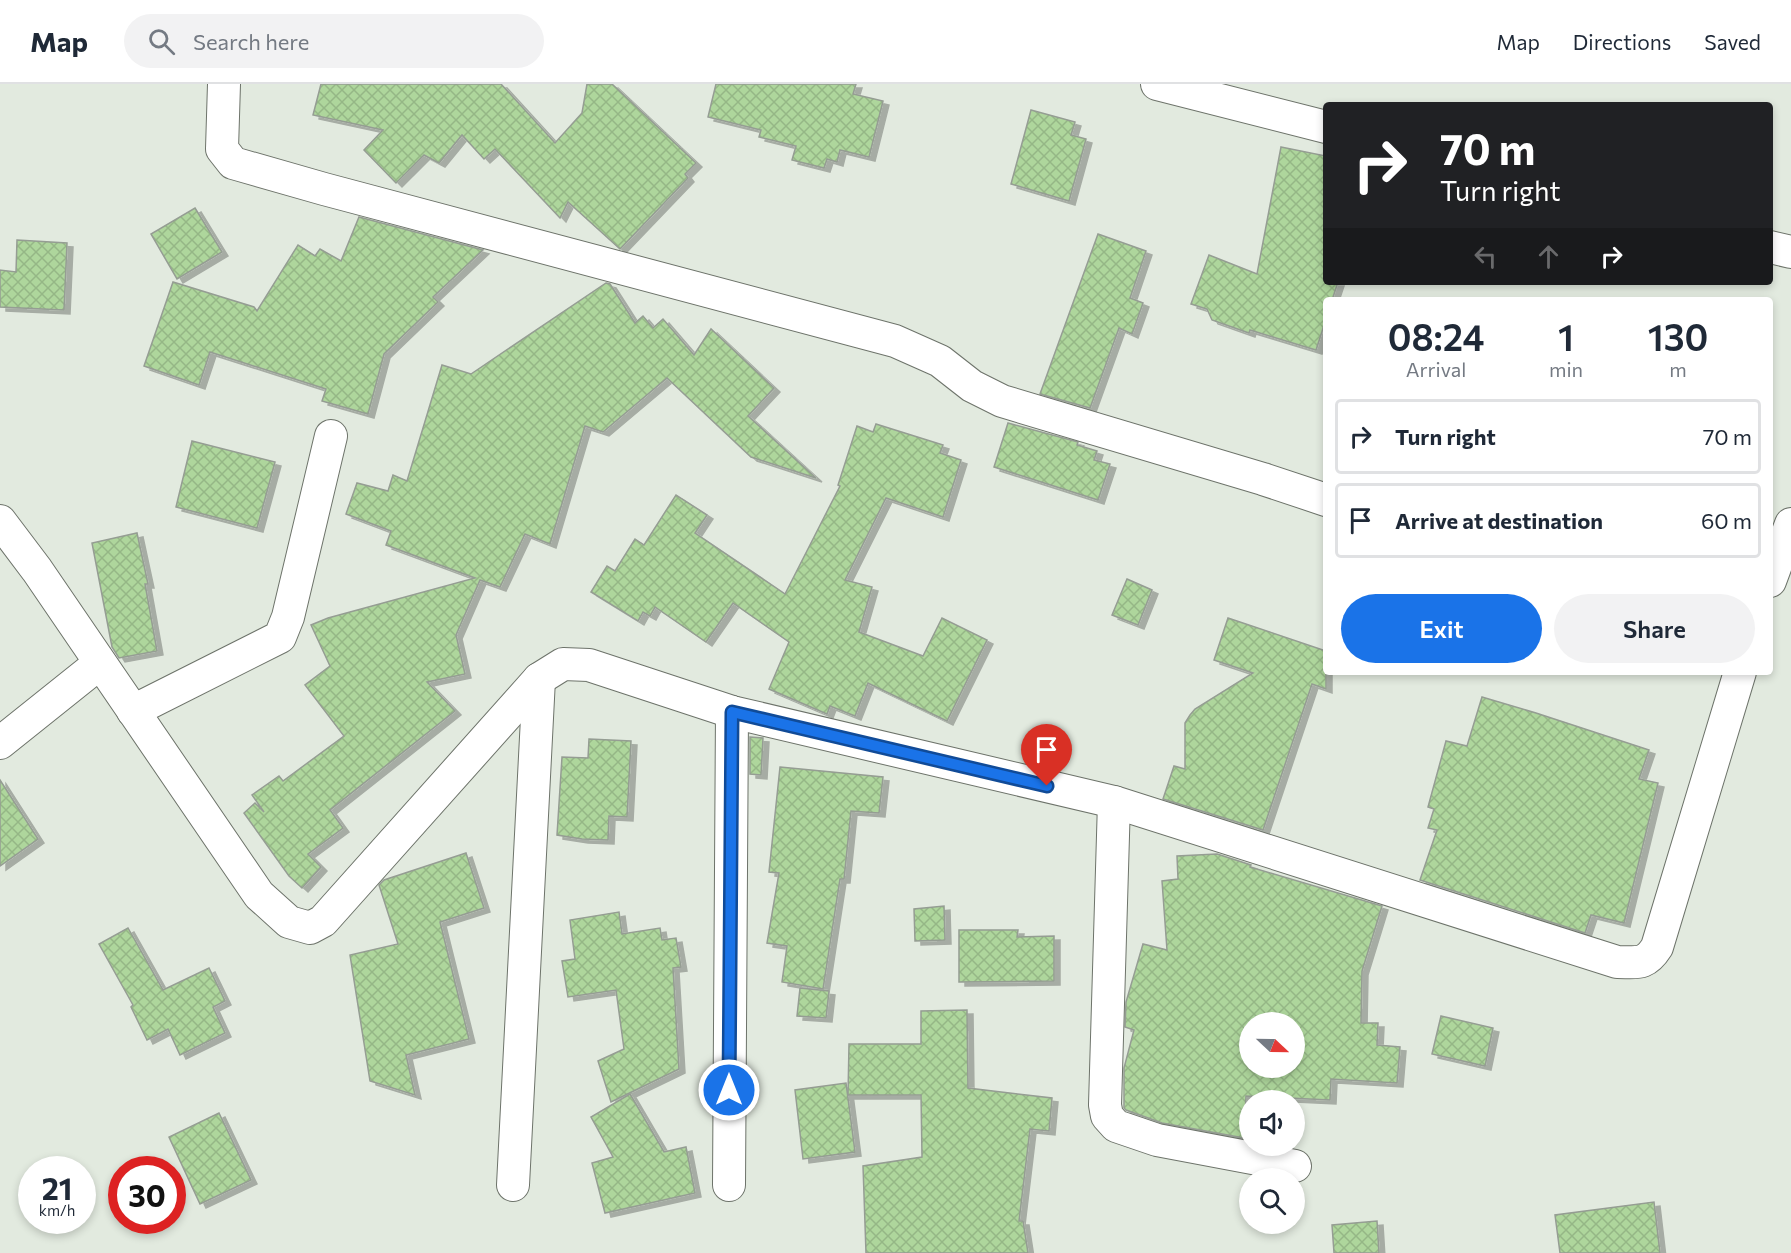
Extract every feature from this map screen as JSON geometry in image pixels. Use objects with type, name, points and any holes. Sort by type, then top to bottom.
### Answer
[{"type":"street","points":[[224,84],[222,149],[233,163],[895,340],[940,361],[972,386],[1002,401],[1252,475],[1323,499]]},
{"type":"street","points":[[1157,84],[1323,126]]},
{"type":"street","points":[[1773,248],[1791,252]]},
{"type":"street","points":[[133,711],[280,637],[288,617],[331,436]]},
{"type":"street","points":[[0,521],[37,570],[259,895],[289,922],[310,928],[323,921],[539,679],[563,664],[589,665],[732,712],[1114,802],[1617,962],[1642,962],[1650,958],[1657,947],[1739,675]]},
{"type":"street","points":[[1773,572],[1791,524]]},
{"type":"street","points":[[0,743],[100,663]]},
{"type":"street","points":[[513,1185],[539,679]]},
{"type":"street","points":[[729,1185],[732,712]]},
{"type":"street","points":[[1114,802],[1105,1105],[1107,1116],[1116,1126],[1157,1140],[1295,1166]]},
{"type":"building","points":[[321,84],[501,84],[555,143],[582,113],[587,84],[612,84],[696,163],[685,174],[688,178],[620,249],[568,202],[560,218],[495,149],[484,159],[462,135],[439,163],[424,155],[396,183],[364,150],[383,130],[313,115]]},
{"type":"building","points":[[716,84],[856,84],[853,94],[883,101],[869,157],[840,150],[837,162],[827,159],[824,168],[792,160],[796,146],[759,137],[761,130],[708,117]]},
{"type":"building","points":[[1031,110],[1075,122],[1071,135],[1086,139],[1069,201],[1011,184]]},
{"type":"building","points":[[1281,147],[1323,155],[1323,285],[1337,285],[1333,297],[1323,297],[1323,328],[1316,350],[1250,330],[1249,333],[1212,320],[1207,309],[1191,304],[1209,255],[1257,274]]},
{"type":"building","points":[[195,208],[222,252],[177,279],[151,234]]},
{"type":"building","points":[[359,217],[483,250],[433,297],[438,302],[384,354],[368,414],[322,401],[326,389],[210,352],[199,385],[144,366],[173,282],[254,307],[257,311],[298,245],[315,256],[320,249],[341,261]]},
{"type":"building","points":[[1098,234],[1146,251],[1130,298],[1143,303],[1132,334],[1119,328],[1090,408],[1040,394]]},
{"type":"building","points":[[17,240],[67,243],[64,310],[0,307],[0,270],[16,272]]},
{"type":"building","points":[[606,283],[610,284],[635,323],[643,316],[653,328],[663,319],[694,355],[711,329],[774,388],[748,416],[816,478],[751,457],[667,378],[603,432],[585,426],[550,544],[525,534],[500,587],[480,580],[456,635],[465,674],[427,682],[455,711],[330,810],[343,828],[308,854],[321,867],[302,888],[289,876],[244,813],[255,803],[264,812],[252,795],[279,776],[283,781],[344,736],[305,685],[330,666],[311,625],[328,618],[475,578],[386,545],[391,531],[346,514],[357,483],[388,491],[393,475],[407,481],[442,365],[471,374]]},
{"type":"building","points":[[1008,423],[1078,442],[1077,445],[1097,451],[1094,460],[1110,464],[1098,500],[994,467]]},
{"type":"building","points":[[876,424],[943,445],[940,453],[961,460],[943,517],[886,498],[845,580],[872,587],[859,632],[923,656],[942,618],[987,640],[947,721],[868,683],[855,716],[830,706],[827,714],[769,689],[789,642],[733,603],[706,642],[655,607],[650,616],[643,612],[638,621],[591,592],[607,566],[615,571],[635,539],[644,545],[676,495],[707,515],[695,533],[785,594],[840,486],[838,485],[857,426],[873,432]]},
{"type":"building","points":[[192,441],[275,462],[257,528],[176,507]]},
{"type":"building","points":[[137,533],[148,584],[145,584],[157,651],[119,658],[112,647],[92,543]]},
{"type":"building","points":[[1127,579],[1152,590],[1138,625],[1112,615]]},
{"type":"building","points":[[1228,618],[1323,650],[1323,675],[1326,675],[1326,689],[1312,684],[1263,830],[1163,799],[1174,766],[1185,769],[1185,723],[1190,715],[1195,709],[1253,673],[1214,660]]},
{"type":"building","points":[[1482,697],[1649,750],[1639,779],[1658,783],[1624,923],[1591,915],[1585,933],[1420,880],[1437,830],[1428,828],[1434,809],[1428,807],[1446,741],[1467,746]]},
{"type":"building","points":[[750,737],[763,738],[761,775],[750,774]]},
{"type":"building","points":[[589,739],[631,741],[627,817],[609,816],[608,840],[557,835],[562,757],[588,758]]},
{"type":"building","points":[[780,767],[883,777],[879,813],[851,811],[844,879],[840,879],[823,989],[782,982],[787,946],[767,943],[779,873],[769,872]]},
{"type":"building","points":[[0,780],[38,839],[0,866]]},
{"type":"building","points":[[466,853],[484,908],[440,922],[469,1039],[406,1055],[415,1095],[370,1081],[350,955],[398,944],[379,885],[384,880]]},
{"type":"building","points":[[1217,854],[1251,865],[1250,867],[1382,906],[1362,971],[1361,1023],[1378,1023],[1377,1045],[1400,1047],[1397,1083],[1331,1079],[1330,1100],[1305,1099],[1305,1090],[1239,1090],[1239,1137],[1162,1123],[1126,1110],[1124,1108],[1124,1068],[1134,1030],[1125,1027],[1126,1002],[1143,944],[1167,950],[1162,881],[1178,879],[1177,856]]},
{"type":"building","points":[[944,906],[945,940],[915,941],[914,909]]},
{"type":"building","points":[[619,912],[622,934],[660,928],[662,940],[676,938],[681,967],[673,968],[679,1069],[611,1102],[598,1061],[624,1049],[616,990],[568,997],[562,961],[575,959],[570,920]]},
{"type":"building","points":[[128,928],[163,990],[209,968],[225,1001],[213,1007],[225,1033],[180,1055],[168,1029],[147,1040],[131,1007],[133,1005],[99,944]]},
{"type":"building","points":[[959,930],[1018,930],[1017,937],[1054,936],[1054,981],[959,982]]},
{"type":"building","points":[[800,988],[829,991],[826,1018],[797,1016]]},
{"type":"building","points":[[967,1010],[968,1088],[1052,1098],[1049,1131],[1030,1129],[1019,1221],[1023,1221],[1028,1253],[866,1253],[863,1166],[922,1157],[921,1095],[848,1095],[849,1044],[921,1044],[921,1011]]},
{"type":"building","points":[[1441,1016],[1493,1028],[1485,1066],[1432,1054]]},
{"type":"building","points":[[846,1083],[855,1152],[803,1159],[795,1090]]},
{"type":"building","points":[[630,1094],[664,1152],[686,1147],[695,1193],[605,1213],[592,1163],[613,1157],[591,1117]]},
{"type":"building","points":[[219,1113],[251,1180],[200,1204],[186,1174],[186,1156],[178,1156],[169,1137]]},
{"type":"building","points":[[1654,1202],[1660,1253],[1560,1253],[1555,1215]]},
{"type":"building","points":[[1377,1221],[1379,1253],[1334,1253],[1332,1225]]},
{"type":"route","points":[[729,1090],[732,712],[1047,786]]}]
